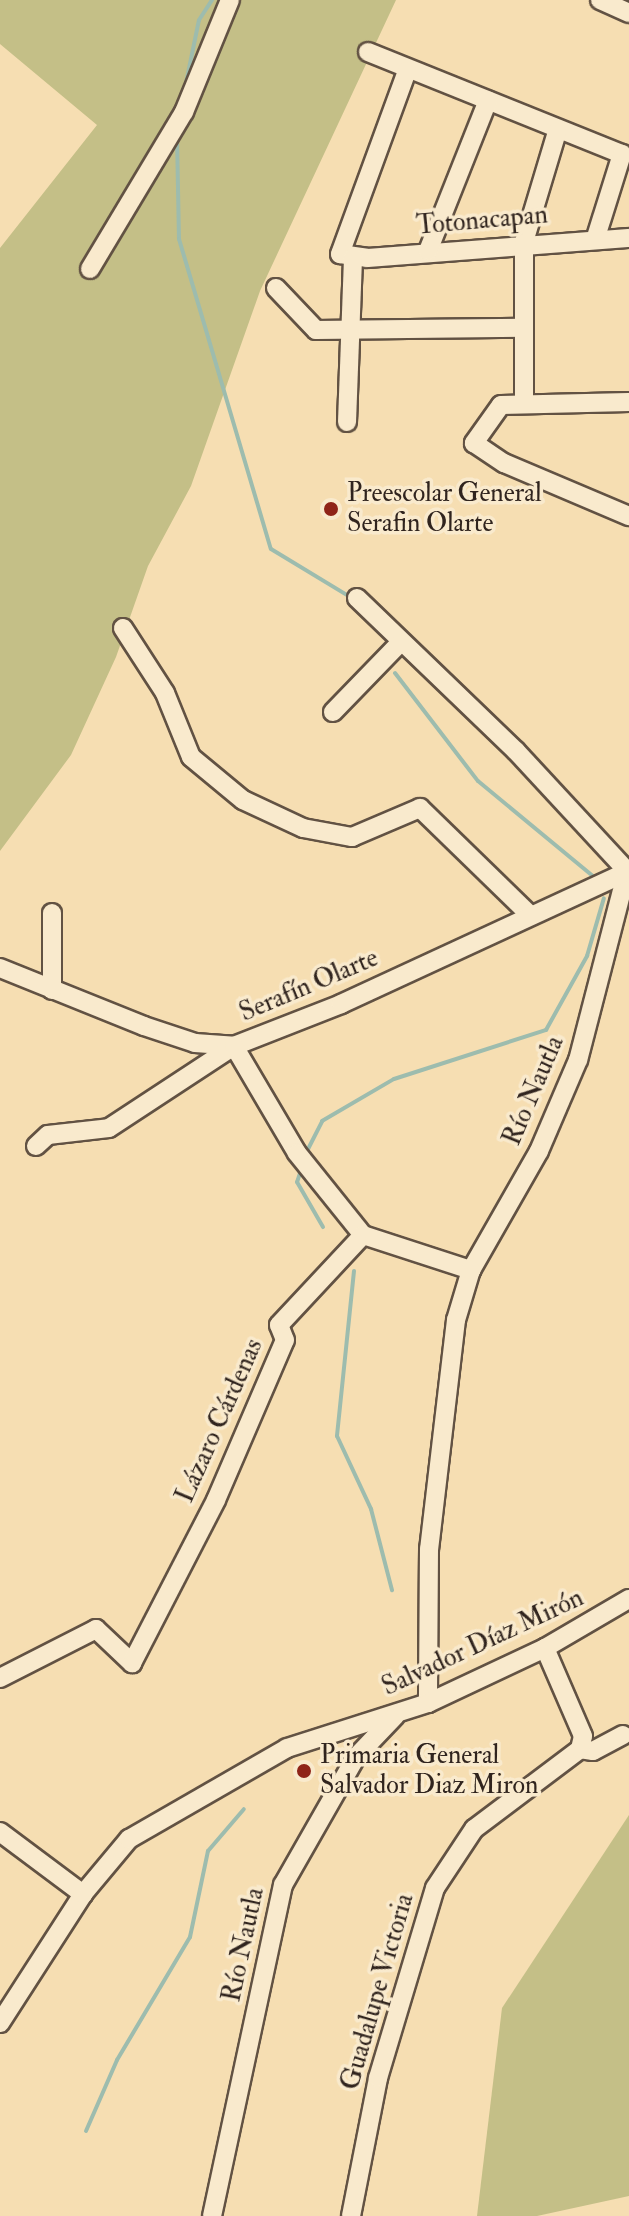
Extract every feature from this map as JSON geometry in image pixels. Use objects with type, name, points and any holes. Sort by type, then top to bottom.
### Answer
[{"type":"street","points":[[90,269],[184,112],[230,0]]},
{"type":"street","points":[[600,0],[629,13]]},
{"type":"street","points":[[368,52],[407,71],[488,100],[557,132],[622,154],[596,237]]},
{"type":"street","points":[[347,422],[346,256],[407,71]]},
{"type":"street","points":[[428,251],[488,100]]},
{"type":"street","points":[[524,402],[524,242],[557,132]]},
{"type":"street","name":"Totonacapan","points":[[346,256],[596,237],[629,238]]},
{"type":"street","points":[[276,288],[316,330],[347,333],[524,328]]},
{"type":"street","points":[[629,402],[524,402],[501,405],[476,435],[476,447],[629,516]]},
{"type":"street","points":[[357,598],[399,644],[516,751],[628,871]]},
{"type":"street","points":[[123,628],[165,693],[191,757],[243,800],[303,828],[352,837],[420,808],[530,915]]},
{"type":"street","points":[[333,712],[399,644]]},
{"type":"street","name":"Serafín Olarte","points":[[0,968],[195,1043],[234,1046],[341,1004],[628,871]]},
{"type":"street","name":"Río Nautla","points":[[428,1703],[429,1549],[456,1320],[471,1270],[539,1151],[578,1060],[628,871]]},
{"type":"street","points":[[52,913],[52,990]]},
{"type":"street","points":[[36,1146],[48,1135],[109,1128],[234,1046],[309,1172],[363,1235],[471,1270]]},
{"type":"street","name":"Lázaro Cárdenas","points":[[0,1678],[96,1629],[132,1663],[216,1500],[285,1340],[279,1325],[363,1235]]},
{"type":"street","name":"Salvador Díaz Mirón","points":[[0,2023],[83,1894],[129,1839],[287,1748],[428,1703],[545,1648],[629,1599]]},
{"type":"street","points":[[545,1648],[583,1736],[580,1749],[593,1751],[623,1735]]},
{"type":"street","name":"Río Nautla","points":[[212,2216],[283,1885],[356,1757],[395,1716]]},
{"type":"street","name":"Guadalupe Victoria","points":[[351,2216],[378,2078],[435,1888],[474,1829],[580,1749]]},
{"type":"street","points":[[0,1832],[83,1894]]},
{"type":"shaded area","points":[[0,0],[396,0],[260,291],[191,486],[148,566],[116,657],[71,755],[0,851],[0,248],[97,125],[0,44]]},
{"type":"shaded area","points":[[629,1815],[629,2196],[537,2216],[477,2216],[502,2008]]},
{"type":"waterway","points":[[185,88],[199,20],[212,0]]},
{"type":"waterway","points":[[177,136],[179,239],[271,549],[347,595]]},
{"type":"waterway","points":[[395,673],[478,781],[593,876]]},
{"type":"waterway","points":[[305,1155],[322,1121],[394,1079],[546,1030],[587,956],[604,898]]},
{"type":"waterway","points":[[302,1167],[297,1182],[323,1227]]},
{"type":"waterway","points":[[354,1271],[337,1436],[371,1509],[392,1590]]},
{"type":"waterway","points":[[86,2131],[117,2060],[190,1937],[208,1851],[244,1809]]},
{"type":"place","name":"Preescolar General Serafin Olarte","points":[[331,509]]},
{"type":"place","name":"Primaria General Salvador Diaz Miron","points":[[304,1771]]}]
